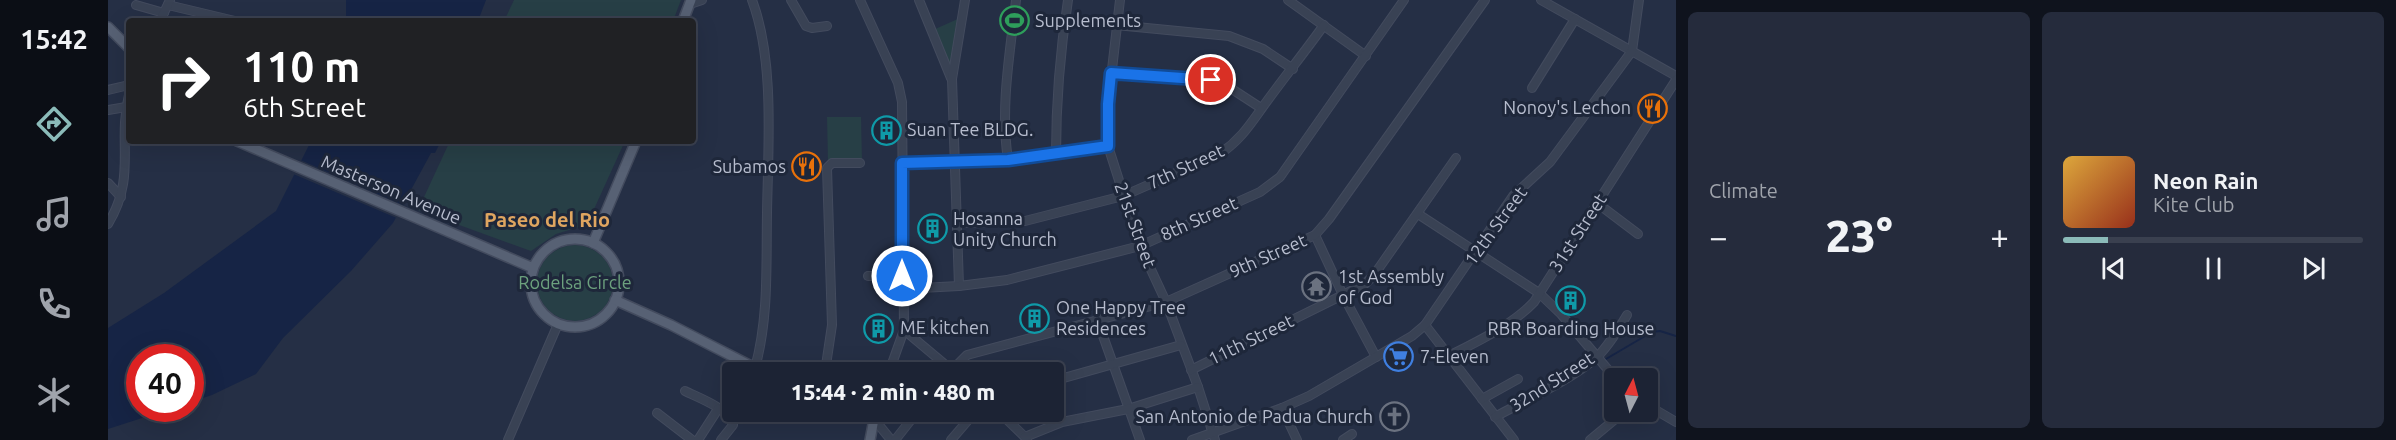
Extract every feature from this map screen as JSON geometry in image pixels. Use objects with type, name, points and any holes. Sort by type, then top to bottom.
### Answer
[{"type":"main road","points":[[685,18],[690,2]]},
{"type":"main road","points":[[108,27],[126,44]]},
{"type":"main road","name":"Masterson Avenue","points":[[244,144],[533,268]]},
{"type":"main road","points":[[593,243],[635,144]]},
{"type":"main road","points":[[573,239],[593,243],[607,253],[615,264],[618,277],[615,300],[605,315],[594,322],[574,327],[558,324],[542,312],[535,301],[531,288],[533,268],[544,252],[560,242],[573,239]]},
{"type":"main road","points":[[615,300],[743,362]]},
{"type":"main road","points":[[870,440],[874,422]]},
{"type":"street","points":[[690,2],[702,0]]},
{"type":"street","points":[[752,0],[760,21],[765,48],[768,146],[766,309],[760,362]]},
{"type":"street","points":[[791,0],[806,26],[812,28],[827,26]]},
{"type":"street","points":[[860,0],[897,82],[902,102],[904,330],[893,362]]},
{"type":"street","points":[[919,0],[952,79]]},
{"type":"street","points":[[959,286],[952,79],[965,0]]},
{"type":"street","points":[[1008,160],[1004,112],[1016,0]]},
{"type":"street","points":[[1056,155],[1059,56],[1068,0]]},
{"type":"street","name":"21st Street","points":[[1120,0],[1108,104],[1108,146],[1140,246],[1166,302],[1214,437]]},
{"type":"street","points":[[1288,0],[1366,56]]},
{"type":"street","name":"8th Street","points":[[902,289],[959,286],[1007,280],[1140,246],[1260,192],[1280,177],[1404,0]]},
{"type":"street","name":"9th Street","points":[[961,362],[967,356],[1166,302],[1314,235],[1329,219],[1485,0]]},
{"type":"street","points":[[1541,0],[1676,78]]},
{"type":"street","name":"12th Street","points":[[1192,440],[1214,437],[1330,385],[1412,336],[1425,325],[1513,196],[1550,162],[1632,51],[1639,0]]},
{"type":"street","points":[[136,5],[162,17],[169,2],[225,18]]},
{"type":"street","points":[[1532,88],[1575,19]]},
{"type":"street","points":[[1116,24],[1229,36],[1263,49],[1293,69]]},
{"type":"street","name":"7th Street","points":[[957,223],[1024,221],[1123,196],[1221,153],[1242,137],[1261,108],[1293,69],[1324,25]]},
{"type":"street","points":[[1111,73],[1218,80],[1261,108]]},
{"type":"street","name":"31st Street","points":[[1449,356],[1524,313],[1676,78]]},
{"type":"street","points":[[108,90],[126,86]]},
{"type":"street","points":[[108,110],[126,107],[124,130],[126,167],[121,197],[108,224]]},
{"type":"street","points":[[902,163],[1008,160],[1108,146]]},
{"type":"street","name":"11th Street","points":[[1191,370],[1365,284],[1374,275],[1456,158]]},
{"type":"street","points":[[826,362],[832,325],[827,168],[832,163],[860,163]]},
{"type":"street","points":[[108,183],[121,197]]},
{"type":"street","points":[[1597,203],[1638,234]]},
{"type":"street","points":[[1418,214],[1539,293],[1561,314],[1606,368]]},
{"type":"street","points":[[1314,235],[1376,357]]},
{"type":"street","points":[[868,276],[902,276]]},
{"type":"street","name":"32nd Street","points":[[1495,417],[1575,372],[1596,357],[1611,341],[1627,315]]},
{"type":"street","points":[[1097,319],[1140,440]]},
{"type":"street","points":[[508,440],[558,324]]},
{"type":"street","points":[[1425,325],[1514,440]]},
{"type":"street","points":[[904,330],[941,362]]},
{"type":"street","points":[[1064,378],[1181,345]]},
{"type":"street","points":[[1482,399],[1518,379]]},
{"type":"street","name":"11th Street","points":[[1012,440],[1062,422],[1128,409],[1198,387]]},
{"type":"street","points":[[685,391],[718,409],[732,422],[721,440]]},
{"type":"street","points":[[1282,408],[1297,440]]},
{"type":"street","points":[[698,440],[718,409]]},
{"type":"street","points":[[1658,411],[1676,422]]},
{"type":"street","points":[[657,414],[692,440]]},
{"type":"street","points":[[879,422],[891,440]]},
{"type":"street","points":[[895,440],[909,422]]},
{"type":"street","points":[[951,440],[967,422]]},
{"type":"street","points":[[1009,422],[1024,436]]},
{"type":"street","points":[[1590,440],[1612,422]]},
{"type":"street","points":[[1343,440],[1352,434]]},
{"type":"green space","points":[[514,0],[681,0],[674,18],[505,18]]},
{"type":"green space","points":[[960,18],[950,69],[933,30]]},
{"type":"green space","points":[[827,117],[861,117],[862,161],[828,162]]},
{"type":"green space","points":[[449,144],[624,144],[590,218],[582,226],[556,234],[531,251],[418,210]]},
{"type":"green space","name":"Rodelsa Circle","points":[[575,245],[590,248],[602,256],[610,268],[613,283],[610,298],[602,310],[590,318],[575,321],[560,318],[548,310],[540,298],[537,283],[540,268],[548,256],[560,248]]},
{"type":"water","points":[[346,0],[486,0],[479,18],[346,18]]},
{"type":"water","points":[[310,144],[440,144],[435,153],[431,153],[393,223],[351,271],[283,338],[256,374],[204,398],[204,344],[126,344],[126,422],[130,422],[108,429],[108,328],[164,293],[276,211]]},
{"type":"pier","points":[[298,159],[406,206],[399,219],[291,173]]},
{"type":"waterway","points":[[1606,359],[1652,332],[1660,331],[1676,336]]},
{"type":"place","name":"Supplements","points":[[1014,21]]},
{"type":"place","name":"Nonoy's Lechon","points":[[1652,108]]},
{"type":"place","name":"Suan Tee BLDG.","points":[[886,130]]},
{"type":"place","name":"Subamos","points":[[807,167]]},
{"type":"place","name":"Hosanna Unity Church","points":[[932,229]]},
{"type":"place","name":"1st Assembly of God","points":[[1317,287]]},
{"type":"place","name":"RBR Boarding House","points":[[1571,300]]},
{"type":"place","name":"One Happy Tree Residences","points":[[1035,318]]},
{"type":"place","name":"ME kitchen","points":[[879,328]]},
{"type":"place","name":"7-Eleven","points":[[1399,357]]},
{"type":"place","name":"San Antonio de Padua Church","points":[[1394,417]]},
{"type":"district","name":"Paseo del Rio","points":[[547,220]]},
{"type":"route","points":[[902,276],[902,163],[1008,160],[1108,146],[1111,73],[1211,80]]}]
